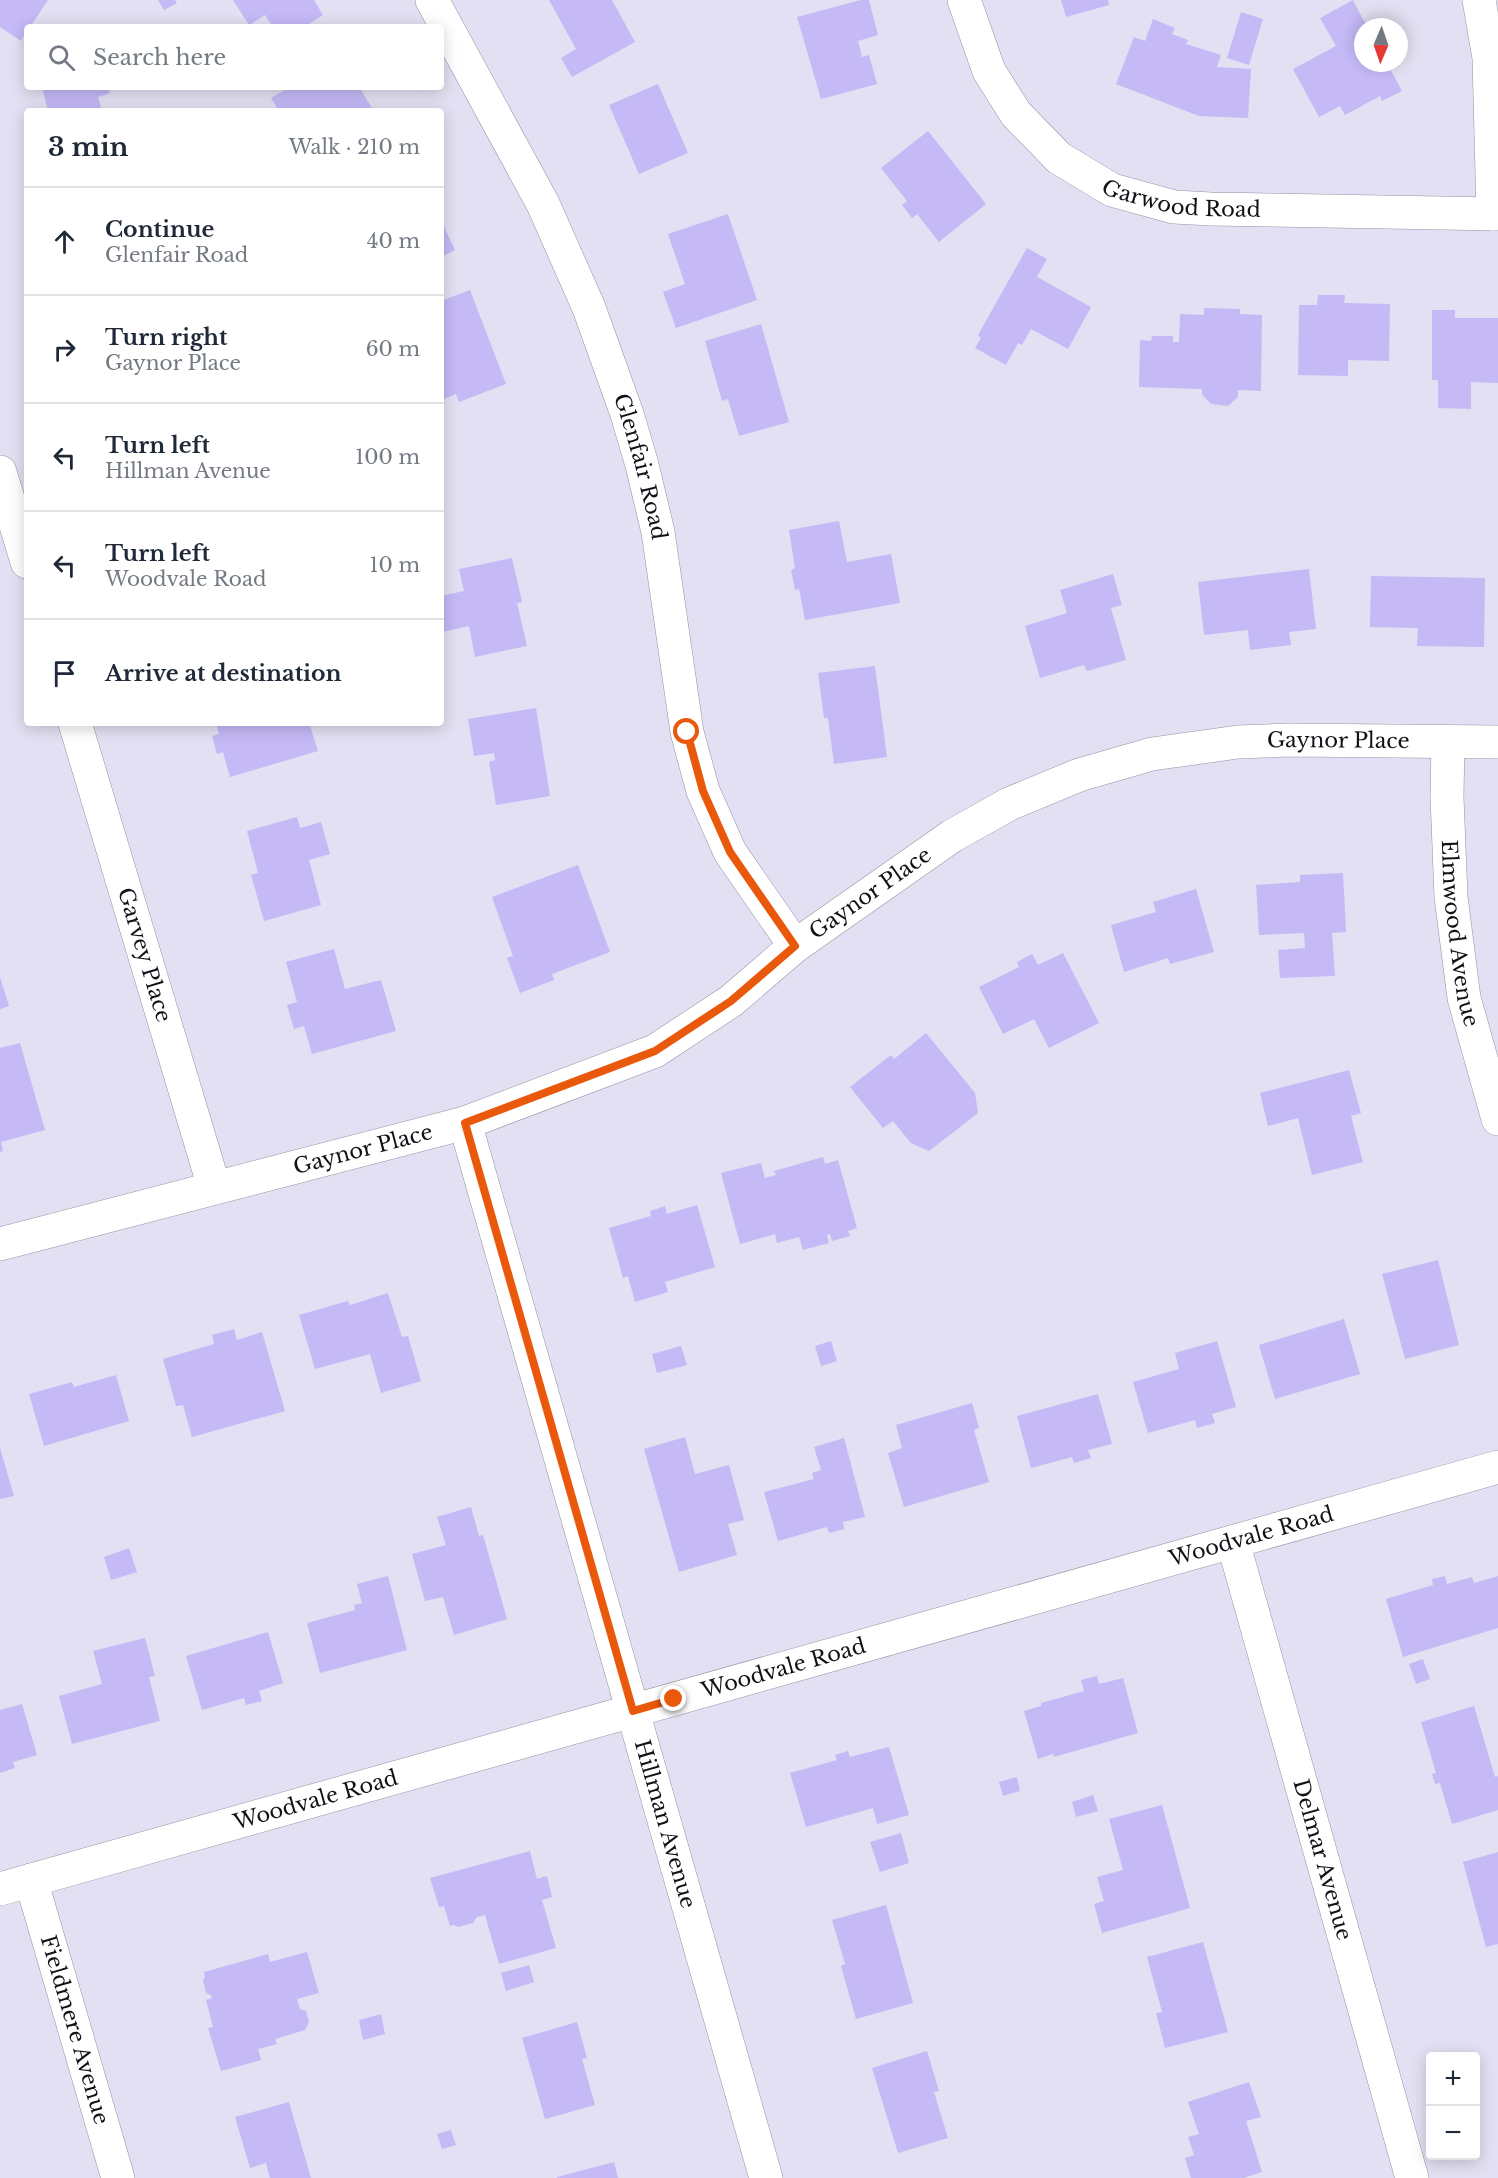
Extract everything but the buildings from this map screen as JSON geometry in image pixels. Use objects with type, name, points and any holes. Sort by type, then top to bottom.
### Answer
[{"type":"street","name":"Glenfair Road","points":[[432,0],[543,204],[589,308],[627,414],[658,532],[687,732],[703,791],[730,852],[795,946]]},
{"type":"street","name":"Garwood Road","points":[[964,0],[989,71],[1016,114],[1059,158],[1112,190],[1174,207],[1202,209],[1495,214]]},
{"type":"street","points":[[1479,0],[1489,58],[1495,214]]},
{"type":"street","points":[[0,472],[24,552]]},
{"type":"street","name":"Garvey Place","points":[[76,726],[214,1187]]},
{"type":"street","name":"Gaynor Place","points":[[0,1244],[465,1123],[655,1051],[731,1001],[795,946],[952,836],[1009,804],[1078,775],[1152,754],[1238,742],[1288,740],[1498,742]]},
{"type":"street","name":"Elmwood Avenue","points":[[1448,742],[1447,797],[1451,897],[1464,998],[1498,1119]]},
{"type":"street","name":"Hillman Avenue","points":[[465,1123],[766,2178]]},
{"type":"street","name":"Woodvale Road","points":[[0,1889],[1498,1467]]},
{"type":"street","name":"Delmar Avenue","points":[[1233,1542],[1412,2178]]},
{"type":"street","name":"Fieldmere Avenue","points":[[31,1880],[118,2178]]},
{"type":"route","points":[[674,1699],[633,1711],[465,1123],[655,1051],[731,1001],[795,946],[730,852],[703,791],[687,732]]}]
